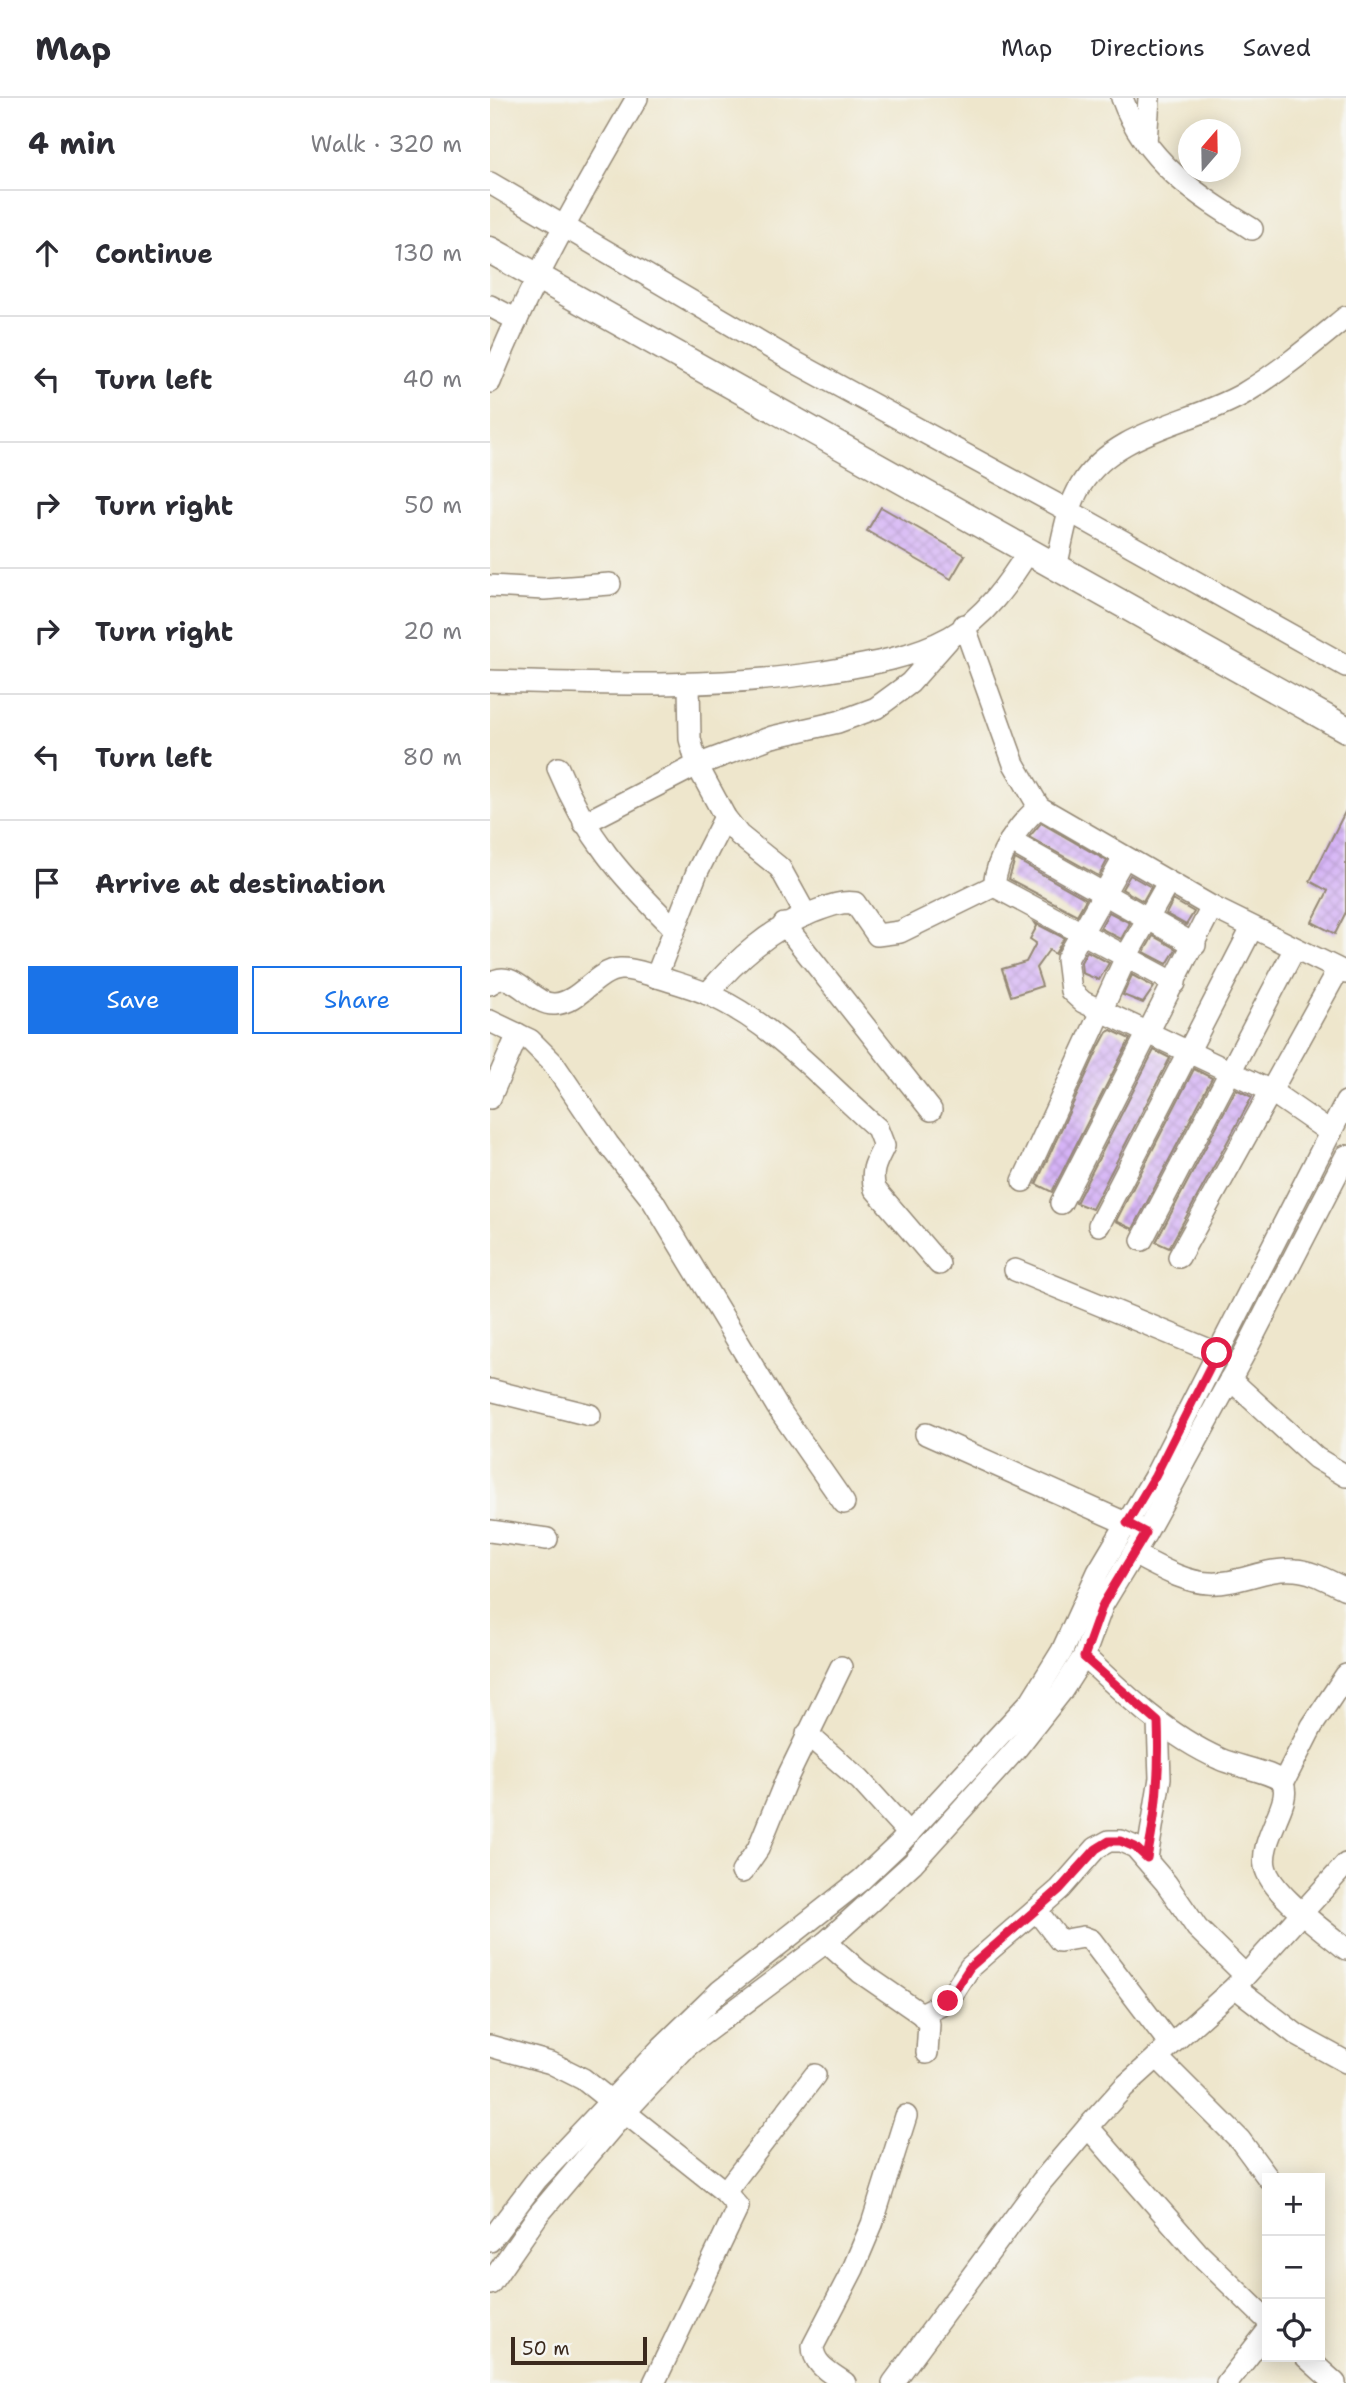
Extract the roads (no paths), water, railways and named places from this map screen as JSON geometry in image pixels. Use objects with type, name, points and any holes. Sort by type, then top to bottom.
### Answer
[{"type":"street","points":[[490,382],[498,337],[517,320],[564,225],[637,98]]},
{"type":"street","points":[[1122,98],[1146,146],[1168,171],[1252,229]]},
{"type":"street","points":[[1146,146],[1149,98]]},
{"type":"street","points":[[490,183],[793,361],[1069,510],[1346,666]]},
{"type":"street","points":[[490,250],[1346,729]]},
{"type":"street","points":[[490,306],[517,320]]},
{"type":"street","points":[[1056,567],[1069,510],[1080,486],[1097,465],[1122,447],[1242,394],[1294,360],[1346,317]]},
{"type":"street","points":[[584,823],[697,765],[772,737],[838,722],[876,708],[910,683],[958,631],[992,604],[1028,552]]},
{"type":"street","points":[[490,586],[544,589],[610,584]]},
{"type":"street","points":[[490,681],[631,687],[767,680],[848,668],[907,654],[958,631]]},
{"type":"street","points":[[958,631],[1014,764],[1039,807],[1124,859],[1212,907],[1294,950],[1342,971],[1269,1090],[1179,1257]]},
{"type":"street","points":[[689,685],[690,739],[697,765],[725,817],[739,835],[780,868],[806,915]]},
{"type":"street","points":[[558,768],[584,823],[600,849],[674,928]]},
{"type":"street","points":[[994,886],[995,873],[1010,841],[1022,821],[1039,807]]},
{"type":"street","points":[[656,977],[674,928],[725,817]]},
{"type":"street","points":[[1010,841],[1195,945]]},
{"type":"street","points":[[1124,859],[1068,959],[1071,991],[1083,1002],[1269,1090],[1331,1133]]},
{"type":"street","points":[[1023,1181],[1127,955],[1168,883]]},
{"type":"street","points":[[707,994],[756,943],[784,924],[806,915],[845,901],[855,903],[877,935],[884,936],[901,932],[994,886]]},
{"type":"street","points":[[994,886],[1175,983]]},
{"type":"street","points":[[1061,1203],[1195,945],[1212,907]]},
{"type":"street","points":[[784,924],[931,1110]]},
{"type":"street","points":[[1100,1225],[1252,928]]},
{"type":"street","points":[[1142,1240],[1294,950]]},
{"type":"street","points":[[490,984],[496,979],[506,978],[547,1004],[559,1004],[615,969],[629,969],[707,994],[738,1011],[773,1036],[877,1128],[883,1137],[884,1146],[873,1165],[871,1177],[875,1189],[939,1264]]},
{"type":"street","points":[[490,1021],[530,1041],[553,1063],[607,1143],[653,1201],[778,1408],[845,1503]]},
{"type":"street","points":[[490,1098],[518,1034]]},
{"type":"street","points":[[490,2241],[537,2179],[687,2046],[826,1942],[931,1843],[1017,1748],[1084,1657],[1103,1604],[1133,1553],[1137,1528],[1155,1476],[1346,1102]]},
{"type":"street","points":[[490,2284],[619,2105],[720,1991],[861,1880],[909,1834],[1031,1701],[1062,1651],[1083,1603],[1137,1528],[1230,1379],[1346,1156]]},
{"type":"street","points":[[1015,1270],[1217,1353]]},
{"type":"street","points":[[1230,1379],[1316,1458],[1346,1476]]},
{"type":"street","points":[[490,1390],[590,1415]]},
{"type":"street","points":[[926,1434],[1137,1528]]},
{"type":"street","points":[[490,1531],[547,1539]]},
{"type":"street","points":[[1133,1553],[1177,1576],[1208,1583],[1234,1581],[1293,1569],[1307,1572],[1346,1589]]},
{"type":"street","points":[[1084,1657],[1158,1722],[1218,1758],[1249,1770],[1274,1775],[1283,1783],[1285,1793],[1268,1841],[1264,1865],[1272,1883],[1346,1949]]},
{"type":"street","points":[[742,1872],[758,1849],[807,1734],[841,1667]]},
{"type":"street","points":[[1283,1783],[1312,1726],[1346,1675]]},
{"type":"street","points":[[1147,1858],[1156,1816],[1160,1778],[1158,1722]]},
{"type":"street","points":[[807,1734],[860,1780],[909,1834]]},
{"type":"street","points":[[920,2014],[948,2001],[970,1967],[1060,1889],[1096,1849],[1109,1841],[1121,1841],[1135,1847],[1147,1858],[1196,1928],[1240,1981],[1297,2035],[1346,2062]]},
{"type":"street","points":[[893,2383],[1042,2181],[1088,2127],[1124,2087],[1240,1981],[1346,1864]]},
{"type":"street","points":[[1036,1910],[1060,1941],[1083,1937],[1091,1940],[1164,2051],[1240,2140],[1264,2173]]},
{"type":"street","points":[[826,1942],[860,1972],[920,2014],[929,2024],[927,2053]]},
{"type":"street","points":[[490,2046],[551,2063],[583,2079],[725,2192],[738,2207],[736,2217],[654,2383]]},
{"type":"street","points":[[725,2192],[815,2075]]},
{"type":"street","points":[[845,2383],[818,2364],[813,2355],[813,2346],[853,2269],[872,2224],[906,2116]]},
{"type":"street","points":[[1088,2127],[1197,2252],[1262,2315]]},
{"type":"street","points":[[1227,2383],[1262,2338]]},
{"type":"street","points":[[1312,2362],[1335,2383]]}]
